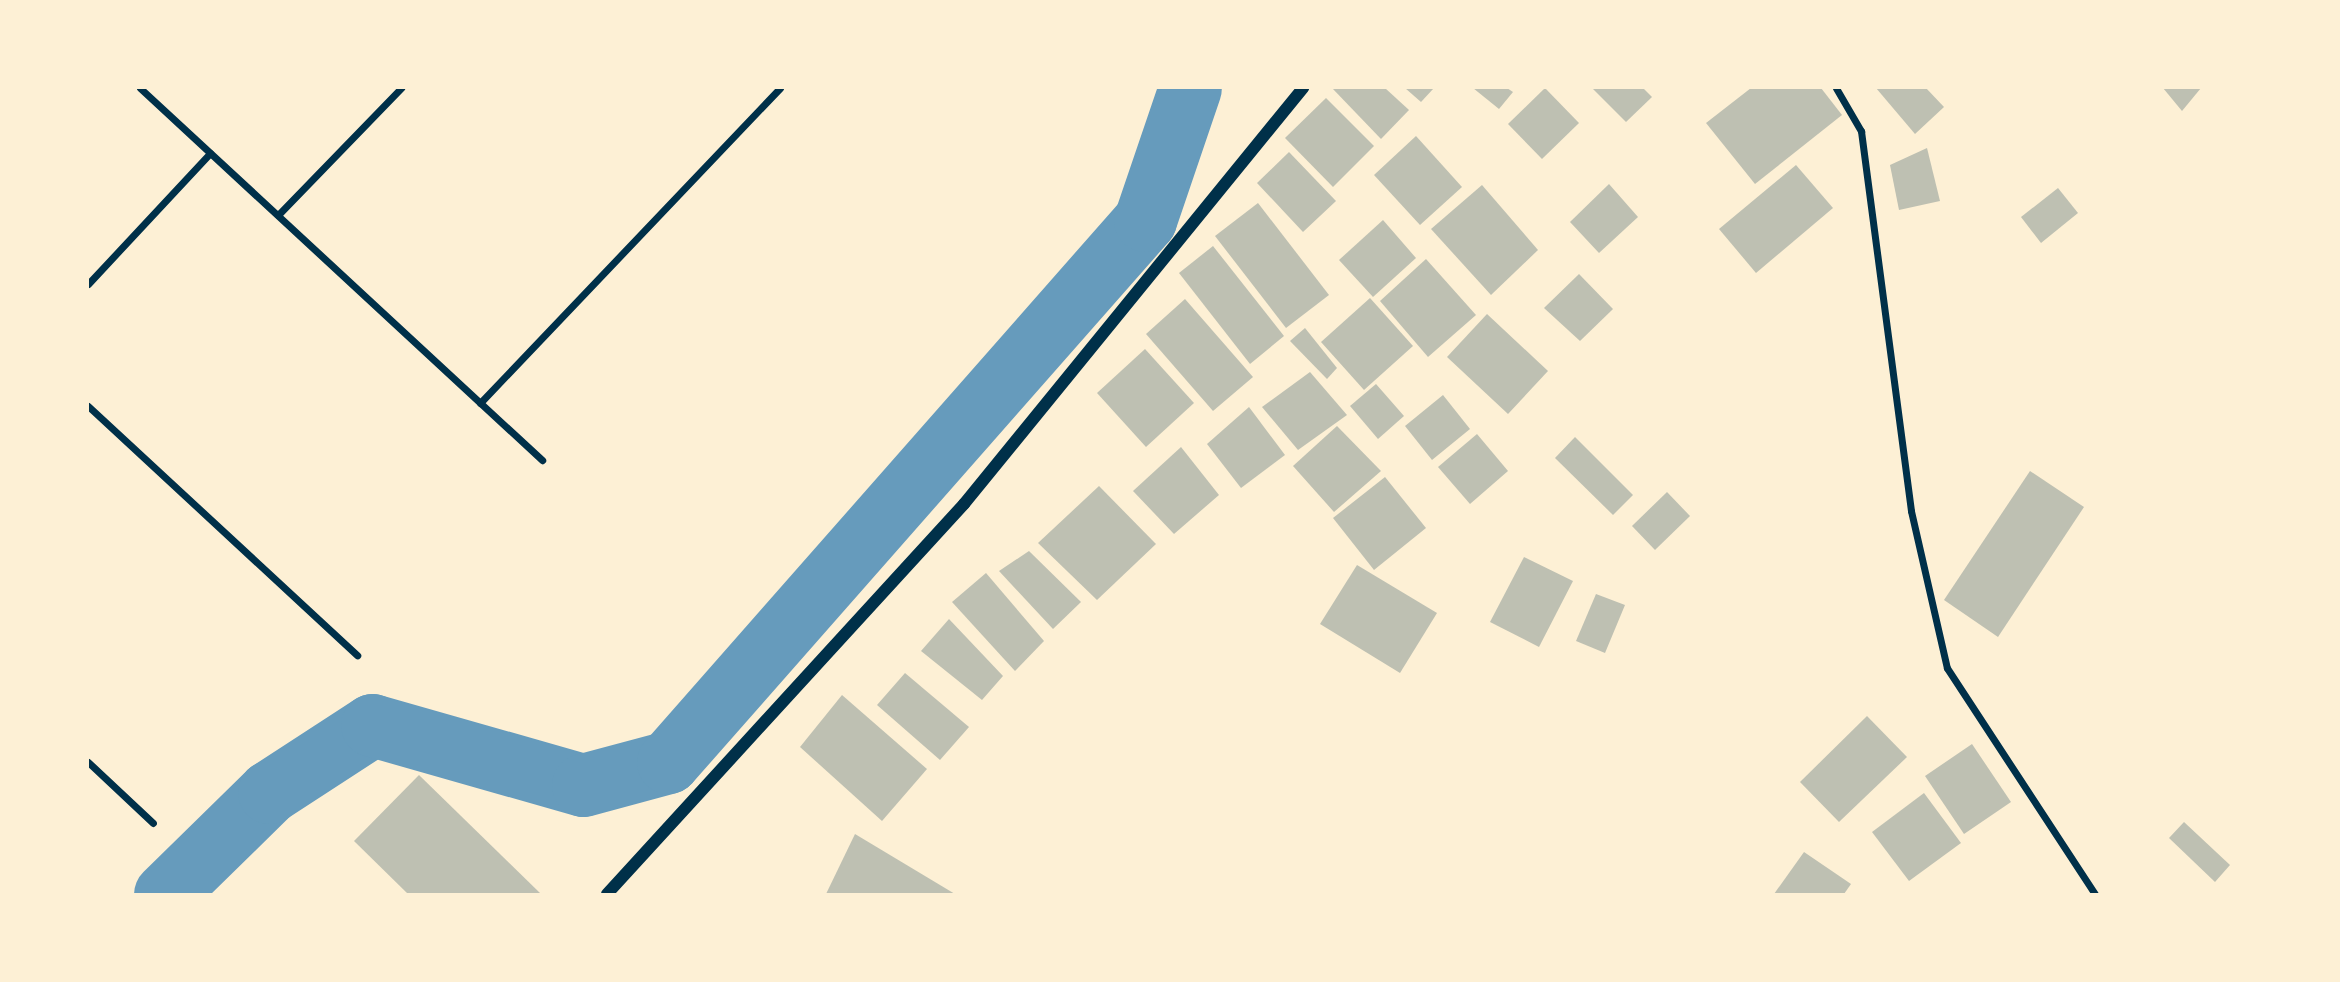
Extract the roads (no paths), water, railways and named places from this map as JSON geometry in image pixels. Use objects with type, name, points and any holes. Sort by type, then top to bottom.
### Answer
[{"type":"street","points":[[140,88],[542,460]]},
{"type":"street","points":[[278,215],[401,88]]},
{"type":"street","points":[[480,403],[780,88]]},
{"type":"street","points":[[607,894],[964,504],[1303,88]]},
{"type":"street","points":[[1836,88],[1861,131],[1911,511],[1947,668],[2095,894]]},
{"type":"street","points":[[88,284],[210,153]]},
{"type":"street","points":[[88,405],[357,655]]},
{"type":"street","points":[[88,762],[153,823]]},
{"type":"waterway","points":[[165,894],[269,792],[372,725],[583,785],[668,762],[1145,220],[1190,88]]}]
